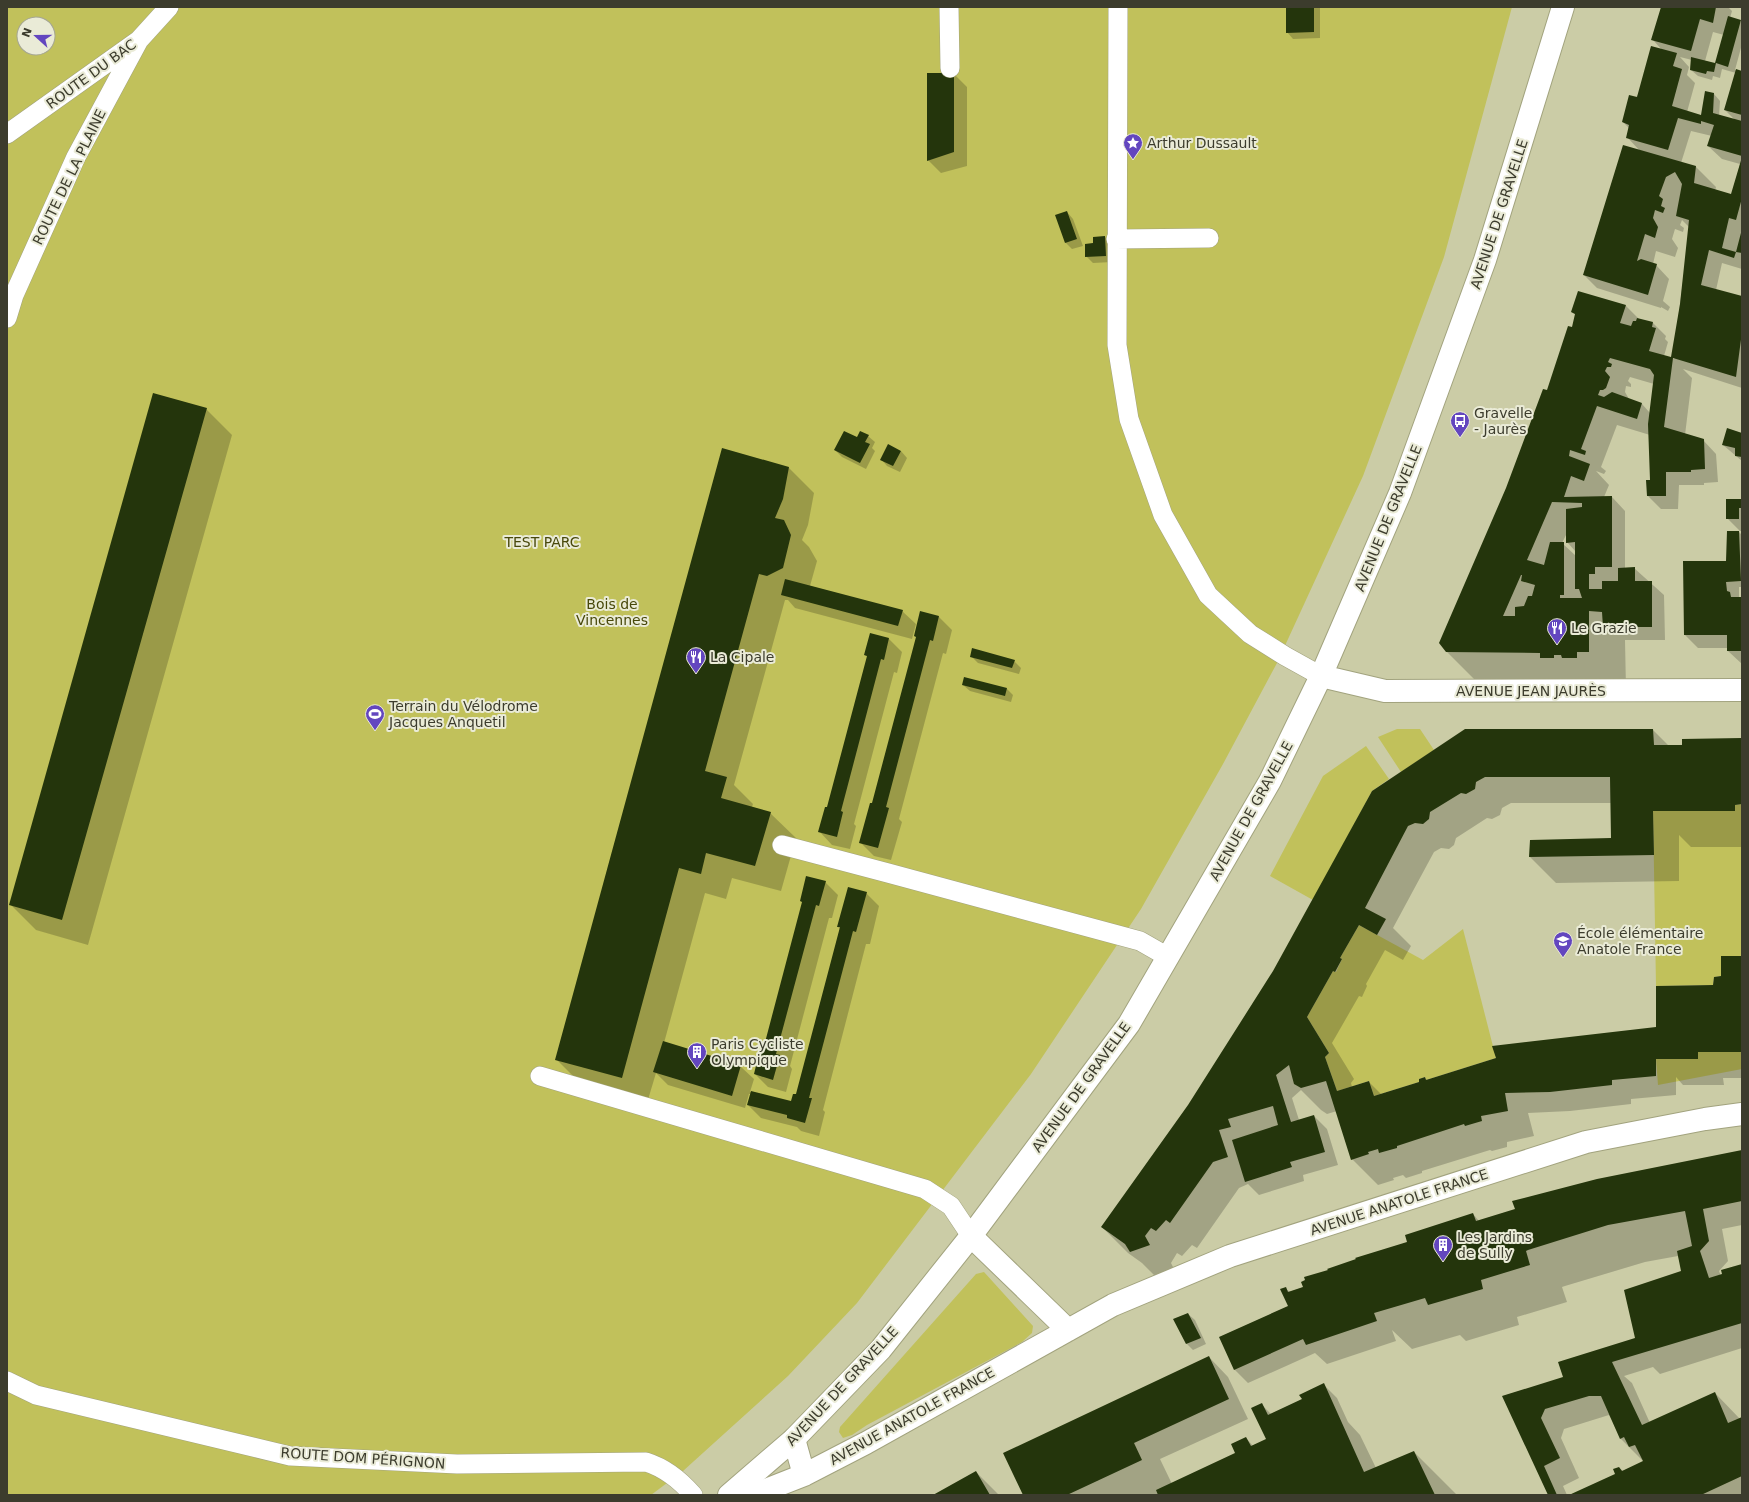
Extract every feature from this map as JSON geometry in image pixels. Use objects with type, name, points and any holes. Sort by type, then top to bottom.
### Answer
[{"type":"street","name":"AVENUE DE GRAVELLE","points":[[729,1495],[794,1439],[881,1349],[971,1236],[1129,1024],[1270,781],[1321,676],[1400,493],[1486,260],[1563,7]]},
{"type":"street","name":"AVENUE JEAN JAURÈS","points":[[1321,676],[1385,691],[1742,690]]},
{"type":"street","name":"AVENUE ANATOLE FRANCE","points":[[753,1495],[804,1475],[866,1443],[1113,1305],[1230,1256],[1586,1142],[1705,1119],[1742,1114]]},
{"type":"street","points":[[971,1236],[1068,1330]]},
{"type":"street","points":[[794,1439],[804,1475]]},
{"type":"lane","name":"ROUTE DU BAC","points":[[7,134],[139,40],[169,7]]},
{"type":"lane","points":[[949,7],[950,68]]},
{"type":"lane","points":[[1118,7],[1116,345],[1129,419],[1163,515],[1208,595],[1250,634],[1321,676]]},
{"type":"lane","name":"ROUTE DE LA PLAINE","points":[[7,318],[14,295],[76,157],[139,40]]},
{"type":"lane","points":[[1116,248],[1209,238]]},
{"type":"lane","points":[[782,845],[888,872],[1140,941],[1168,957]]},
{"type":"lane","points":[[540,1076],[925,1189],[951,1206],[971,1236]]},
{"type":"lane","name":"ROUTE DOM PÉRIGNON","points":[[7,1381],[36,1395],[290,1456],[457,1464],[646,1462],[659,1466],[683,1483],[693,1495]]},
{"type":"green space","name":"Bois de Vincennes","points":[[7,7],[1512,7],[1444,257],[1363,476],[1277,663],[1223,764],[1141,909],[1031,1074],[857,1303],[788,1376],[683,1471],[651,1495],[7,1495]]},
{"type":"green space","points":[[1397,729],[1420,729],[1434,750],[1401,772],[1378,737]]},
{"type":"green space","points":[[1366,746],[1389,779],[1372,791],[1313,900],[1270,876],[1323,776]]},
{"type":"green space","points":[[1742,804],[1742,956],[1721,957],[1721,976],[1714,977],[1713,985],[1656,986],[1653,811],[1735,811],[1735,805]]},
{"type":"green space","points":[[1359,925],[1423,960],[1463,929],[1496,1058],[1426,1080],[1425,1077],[1419,1079],[1419,1082],[1374,1096],[1369,1081],[1337,1091],[1325,1057],[1329,1053],[1307,1017],[1333,971],[1336,972],[1342,959],[1340,958]]},
{"type":"green space","points":[[1698,1052],[1742,1052],[1742,1069],[1658,1085],[1656,1059],[1698,1059]]},
{"type":"green space","points":[[984,1272],[1033,1326],[1032,1333],[1022,1342],[867,1425],[852,1435],[843,1438],[839,1432],[840,1427],[976,1274]]},
{"type":"building","points":[[1286,7],[1314,7],[1314,32],[1286,33]]},
{"type":"building","points":[[1661,7],[1716,7],[1713,23],[1700,19],[1691,51],[1651,40]]},
{"type":"building","points":[[1728,16],[1741,20],[1728,67],[1716,63],[1714,72],[1707,71],[1706,74],[1690,70],[1691,57],[1715,63]]},
{"type":"building","points":[[1651,46],[1677,53],[1673,66],[1682,69],[1672,106],[1701,115],[1705,91],[1714,93],[1713,113],[1742,121],[1742,156],[1707,146],[1714,125],[1701,121],[1701,124],[1678,118],[1668,150],[1626,138],[1629,125],[1622,122],[1629,95],[1637,97]]},
{"type":"building","points":[[1736,69],[1742,71],[1742,115],[1724,110]]},
{"type":"building","points":[[927,73],[954,73],[954,152],[927,161]]},
{"type":"building","points":[[1623,145],[1696,166],[1694,183],[1731,194],[1742,157],[1742,198],[1736,220],[1729,218],[1722,248],[1736,252],[1734,258],[1709,250],[1701,285],[1742,296],[1742,332],[1736,377],[1673,358],[1664,427],[1704,439],[1705,469],[1691,470],[1691,472],[1666,472],[1666,496],[1647,496],[1646,480],[1650,480],[1648,424],[1654,375],[1650,369],[1610,358],[1608,362],[1612,364],[1611,367],[1607,367],[1605,371],[1610,377],[1606,388],[1600,390],[1598,395],[1604,397],[1612,392],[1642,403],[1637,419],[1597,406],[1581,449],[1586,451],[1585,455],[1570,450],[1569,456],[1590,464],[1584,481],[1571,476],[1564,497],[1612,496],[1612,567],[1595,567],[1595,574],[1589,574],[1589,589],[1602,589],[1602,581],[1618,581],[1618,568],[1635,567],[1635,581],[1652,581],[1652,627],[1603,627],[1602,612],[1589,611],[1589,652],[1577,652],[1577,658],[1562,658],[1561,655],[1554,655],[1554,658],[1540,658],[1540,653],[1446,652],[1439,643],[1506,488],[1543,389],[1547,390],[1568,326],[1572,327],[1575,314],[1571,312],[1578,291],[1626,305],[1620,323],[1631,326],[1633,321],[1636,321],[1637,318],[1653,322],[1652,327],[1656,328],[1649,351],[1671,357],[1680,304],[1689,220],[1676,216],[1682,184],[1675,172],[1666,177],[1659,196],[1663,199],[1661,206],[1665,208],[1663,213],[1655,210],[1653,218],[1658,227],[1655,238],[1645,234],[1637,261],[1641,259],[1657,264],[1648,295],[1583,275]],"holes":[[[1552,502],[1582,503],[1582,507],[1566,509],[1566,543],[1575,542],[1575,589],[1579,589],[1582,598],[1560,598],[1560,595],[1564,595],[1564,542],[1550,542],[1544,565],[1527,560]],[[1521,575],[1521,581],[1535,585],[1532,596],[1528,596],[1524,606],[1515,607],[1515,616],[1503,616]]]},
{"type":"building","points":[[1067,211],[1077,239],[1065,243],[1055,215]]},
{"type":"building","points":[[1742,229],[1742,253],[1736,252]]},
{"type":"building","points":[[1105,236],[1106,256],[1085,257],[1085,244],[1093,243],[1093,237]]},
{"type":"building","points":[[153,393],[207,408],[62,920],[9,905]]},
{"type":"building","points":[[1727,428],[1742,433],[1742,457],[1735,456],[1735,448],[1722,445]]},
{"type":"building","points":[[844,431],[857,437],[860,431],[869,435],[865,442],[870,444],[860,463],[834,450]]},
{"type":"building","points":[[888,444],[901,451],[893,466],[880,460]]},
{"type":"building","name":"La Cipale","points":[[722,448],[789,467],[783,499],[775,518],[784,520],[791,535],[783,568],[767,576],[759,574],[705,771],[727,777],[721,798],[771,812],[755,866],[706,853],[701,874],[679,868],[622,1078],[555,1060]]},
{"type":"building","points":[[1726,499],[1742,499],[1742,508],[1739,508],[1739,519],[1726,519]]},
{"type":"building","points":[[1727,531],[1739,531],[1741,581],[1726,582],[1727,591],[1730,592],[1731,597],[1742,597],[1742,651],[1727,651],[1727,635],[1684,635],[1683,561],[1726,561]]},
{"type":"building","points":[[785,579],[903,610],[898,626],[781,595]]},
{"type":"building","points":[[920,611],[939,616],[933,641],[930,640],[886,807],[889,808],[878,848],[859,843],[870,803],[872,803],[916,637],[914,636]]},
{"type":"building","points":[[870,633],[889,638],[884,660],[881,659],[841,811],[843,812],[837,837],[818,832],[825,807],[827,807],[867,656],[864,655]]},
{"type":"building","points":[[972,648],[1015,660],[1012,668],[970,657]]},
{"type":"building","points":[[964,677],[1007,688],[1005,696],[962,685]]},
{"type":"building","points":[[1465,729],[1653,729],[1654,745],[1682,745],[1682,739],[1742,738],[1742,804],[1735,805],[1735,811],[1653,811],[1654,855],[1529,857],[1530,840],[1611,838],[1610,777],[1485,777],[1476,782],[1475,789],[1466,794],[1461,793],[1430,812],[1429,819],[1423,824],[1415,823],[1408,826],[1365,908],[1386,919],[1377,935],[1359,925],[1340,958],[1342,959],[1335,972],[1333,971],[1307,1017],[1329,1053],[1325,1057],[1337,1091],[1369,1081],[1374,1096],[1419,1082],[1419,1079],[1425,1077],[1426,1080],[1496,1058],[1492,1046],[1656,1027],[1656,986],[1713,985],[1714,977],[1721,976],[1721,956],[1742,956],[1742,1052],[1698,1052],[1698,1059],[1656,1059],[1656,1076],[1612,1080],[1612,1085],[1550,1092],[1505,1093],[1508,1111],[1481,1116],[1482,1121],[1465,1126],[1464,1124],[1379,1153],[1378,1149],[1368,1152],[1369,1154],[1351,1160],[1326,1081],[1301,1088],[1294,1084],[1289,1065],[1276,1075],[1291,1122],[1314,1115],[1325,1152],[1290,1162],[1292,1167],[1245,1182],[1232,1140],[1278,1125],[1273,1106],[1228,1119],[1231,1127],[1219,1130],[1228,1157],[1213,1162],[1170,1223],[1166,1220],[1156,1231],[1151,1228],[1145,1236],[1150,1245],[1130,1252],[1125,1244],[1101,1227],[1188,1105],[1273,971],[1372,791]]},
{"type":"building","points":[[806,876],[826,881],[819,906],[816,905],[776,1054],[780,1055],[773,1080],[754,1074],[760,1049],[763,1050],[802,902],[800,901]]},
{"type":"building","points":[[848,887],[867,892],[856,932],[853,931],[809,1098],[812,1098],[805,1123],[787,1118],[787,1115],[747,1105],[751,1091],[791,1101],[793,1094],[796,1094],[840,927],[837,927]]},
{"type":"building","name":"Paris Cycliste Olympique","points":[[663,1041],[741,1065],[732,1096],[653,1072]]},
{"type":"building","points":[[1742,1150],[1742,1201],[1703,1209],[1709,1241],[1700,1251],[1709,1278],[1722,1274],[1721,1270],[1742,1264],[1742,1323],[1612,1362],[1642,1425],[1715,1392],[1728,1423],[1742,1417],[1742,1476],[1701,1495],[1569,1495],[1615,1474],[1613,1469],[1619,1467],[1622,1471],[1643,1461],[1635,1445],[1629,1447],[1624,1437],[1620,1439],[1601,1396],[1589,1396],[1545,1409],[1541,1418],[1560,1458],[1544,1466],[1557,1495],[1548,1495],[1502,1396],[1563,1377],[1558,1362],[1635,1338],[1624,1290],[1681,1271],[1677,1251],[1692,1246],[1685,1211],[1608,1225],[1528,1250],[1526,1251],[1530,1265],[1481,1280],[1483,1289],[1428,1305],[1425,1298],[1374,1313],[1377,1321],[1306,1345],[1303,1339],[1234,1370],[1219,1337],[1288,1306],[1280,1289],[1286,1287],[1288,1292],[1303,1287],[1301,1282],[1305,1280],[1304,1277],[1328,1270],[1327,1269],[1356,1259],[1355,1258],[1407,1242],[1405,1235],[1473,1213],[1476,1221],[1515,1209],[1512,1201],[1597,1179]]},
{"type":"building","points":[[1188,1313],[1201,1338],[1186,1344],[1173,1319]]},
{"type":"building","points":[[1209,1356],[1229,1399],[1134,1443],[1142,1460],[1067,1495],[1023,1495],[1003,1453]]},
{"type":"building","points":[[1324,1383],[1364,1472],[1414,1451],[1435,1495],[1158,1495],[1156,1490],[1235,1453],[1231,1444],[1246,1437],[1251,1446],[1266,1439],[1251,1408],[1262,1403],[1268,1415],[1302,1399],[1299,1395]]},
{"type":"building","points":[[976,1471],[990,1495],[933,1495]]},
{"type":"place","name":"Arthur Dussault","points":[[1133,160]]},
{"type":"place","name":"Gravelle - Jaurès","points":[[1460,438]]},
{"type":"place","name":"Le Grazie","points":[[1557,645]]},
{"type":"place","name":"La Cipale","points":[[696,674]]},
{"type":"place","name":"Terrain du Vélodrome Jacques Anquetil","points":[[375,731]]},
{"type":"place","name":"École élémentaire Anatole France","points":[[1563,958]]},
{"type":"place","name":"Paris Cycliste Olympique","points":[[697,1069]]},
{"type":"place","name":"Les Jardins de Sully","points":[[1443,1262]]},
{"type":"park label","name":"TEST PARC","points":[[542,542]]}]
